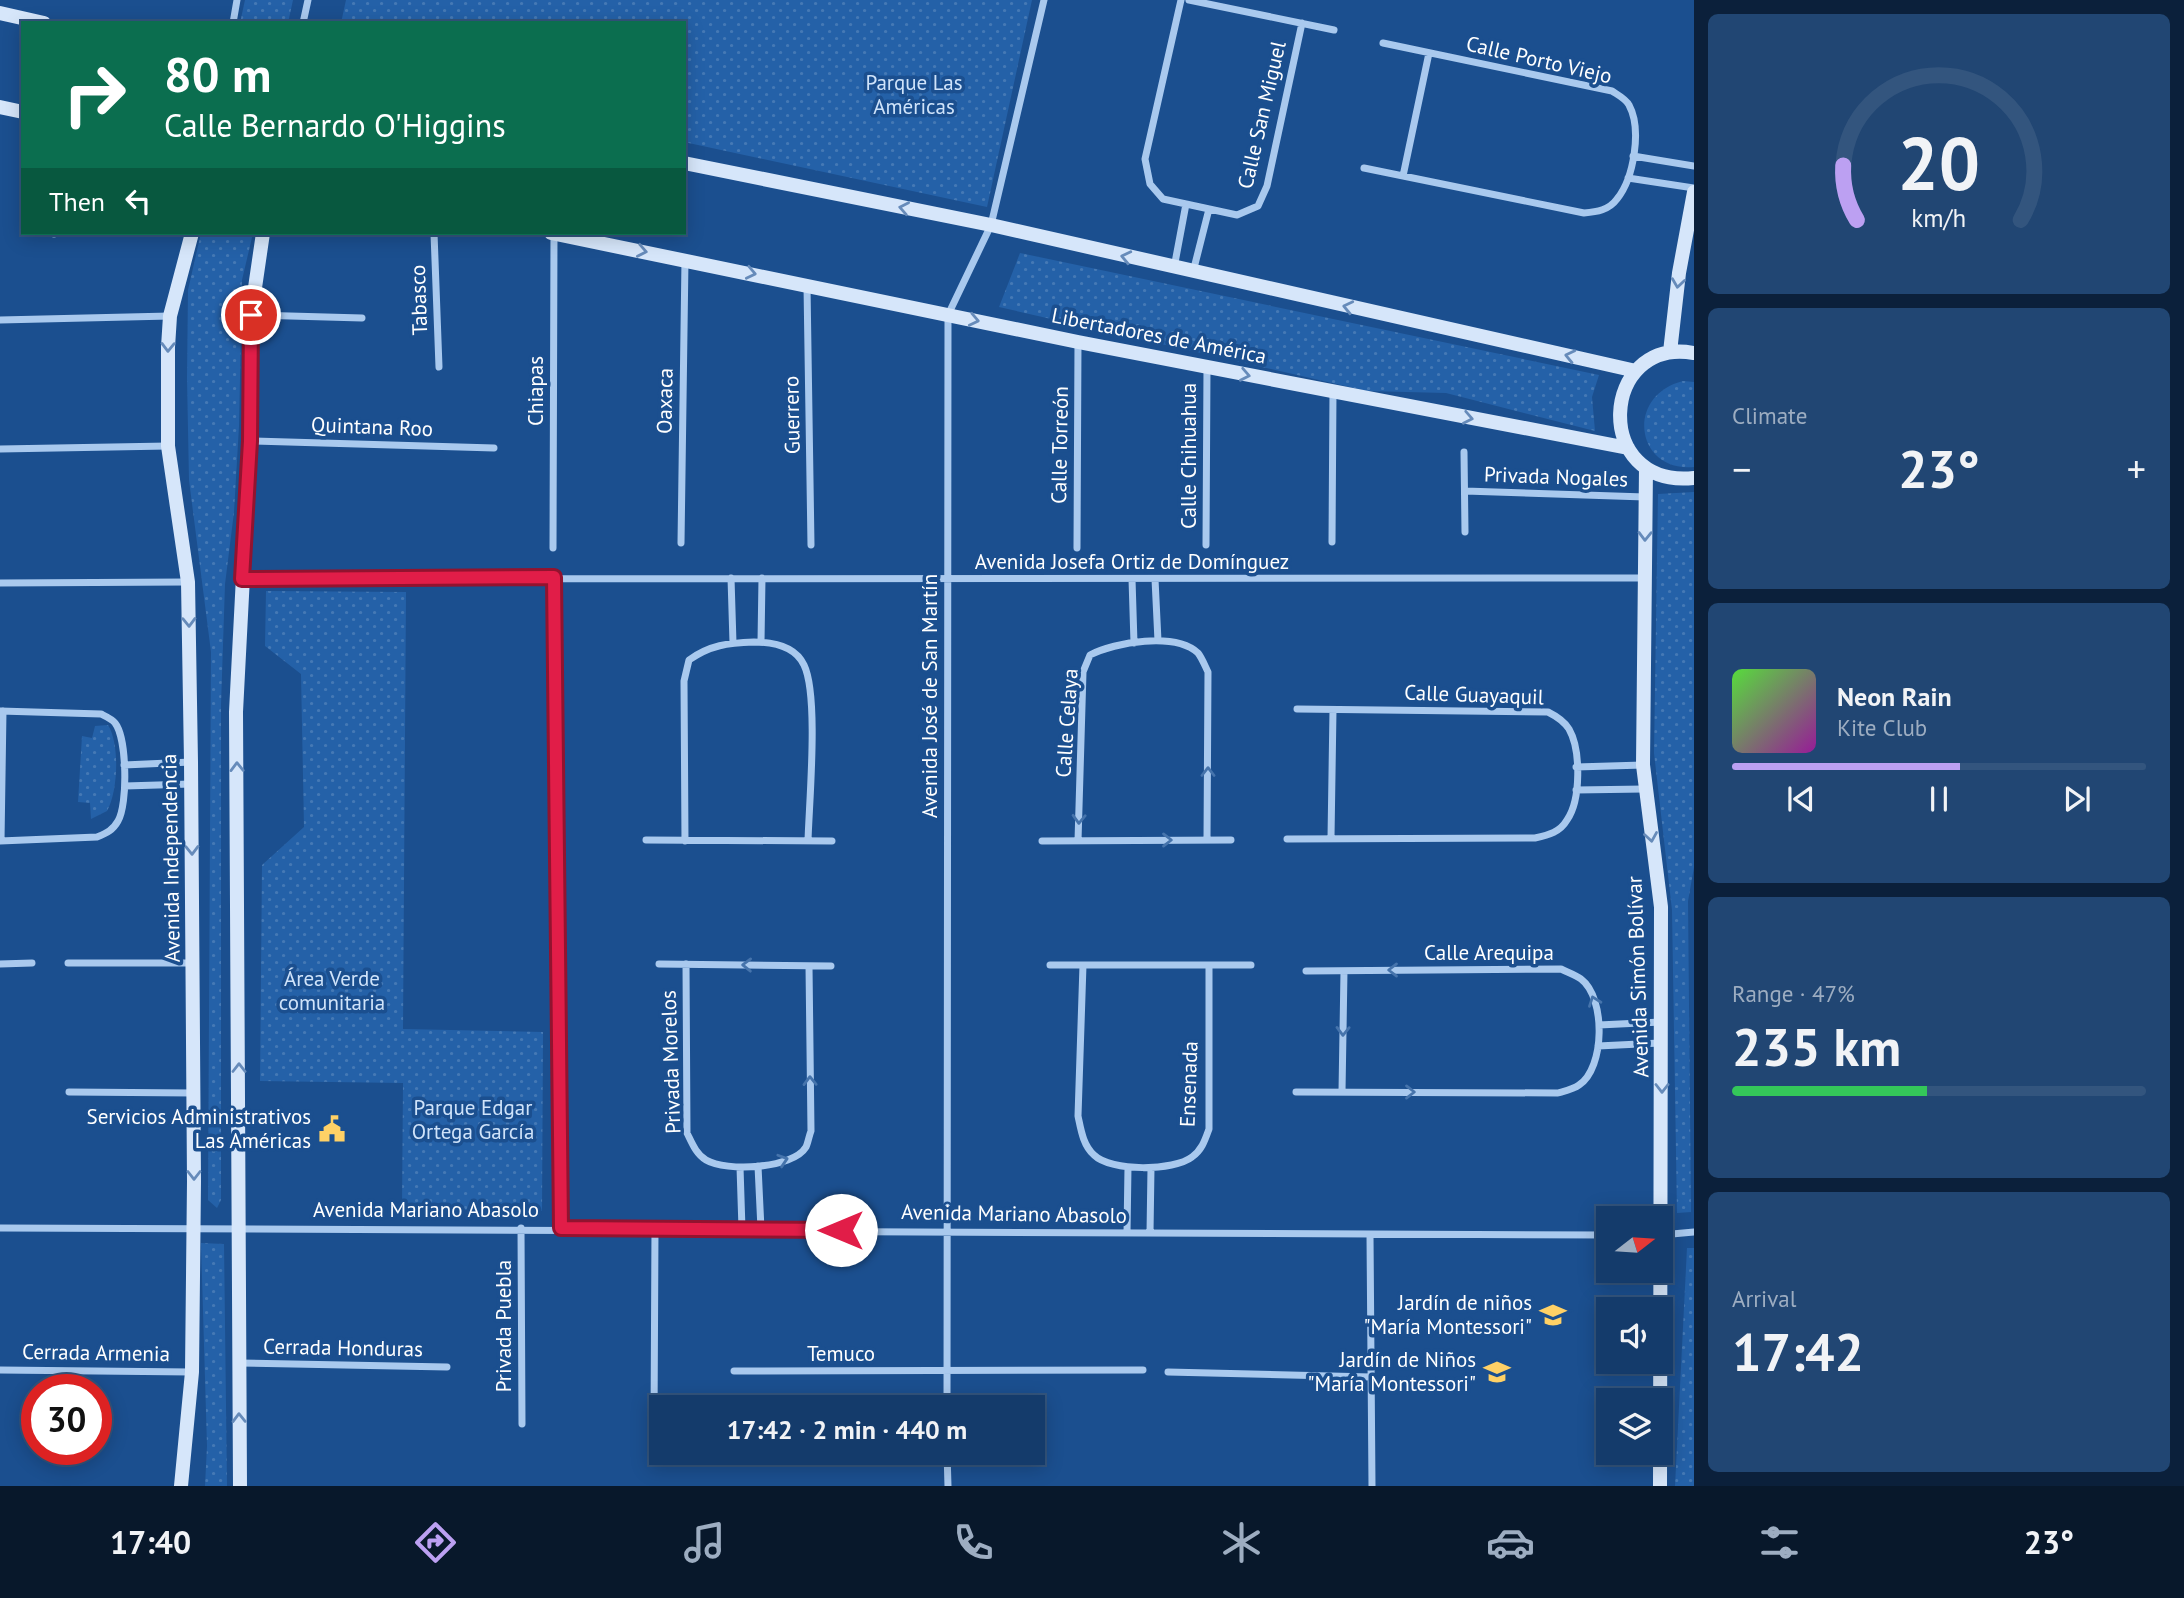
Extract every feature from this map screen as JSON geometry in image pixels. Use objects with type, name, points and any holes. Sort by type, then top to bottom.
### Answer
[{"type":"main road","points":[[0,13],[35,21]]},
{"type":"main road","points":[[0,107],[21,112]]},
{"type":"main road","points":[[686,163],[990,225],[1636,371]]},
{"type":"main road","points":[[1670,352],[1679,273],[1694,190]]},
{"type":"main road","name":"Avenida Independencia","points":[[181,1486],[192,1372],[194,1093],[191,762],[188,582],[168,446],[170,316],[191,235]]},
{"type":"main road","points":[[240,1486],[236,712],[250,441],[251,315],[263,235]]},
{"type":"main road","name":"Libertadores de América","points":[[562,235],[1078,342],[1628,448]]},
{"type":"main road","points":[[1694,353],[1670,352],[1652,359],[1636,371],[1624,388],[1619,408],[1620,428],[1628,448],[1646,468],[1662,476],[1694,478]]},
{"type":"main road","name":"Avenida Simón Bolívar","points":[[1646,468],[1643,765],[1661,907],[1662,1206]]},
{"type":"main road","name":"Avenida Simón Bolívar","points":[[1660,1486],[1662,1283]]},
{"type":"street","points":[[233,21],[237,0]]},
{"type":"street","points":[[303,21],[308,0]]},
{"type":"street","name":"Avenida José de San Martín","points":[[947,1395],[948,315],[990,225],[1044,0]]},
{"type":"street","name":"Calle San Miguel","points":[[1181,0],[1145,159],[1150,184],[1163,199],[1237,215],[1258,205],[1267,186],[1302,23]]},
{"type":"street","name":"Calle San Miguel","points":[[1189,0],[1334,30]]},
{"type":"street","name":"Calle Porto Viejo","points":[[1364,168],[1584,213],[1602,211],[1617,199],[1628,177],[1633,156],[1635,125],[1628,103],[1612,91],[1383,43]]},
{"type":"street","points":[[1403,176],[1429,53]]},
{"type":"street","points":[[1633,156],[1694,166]]},
{"type":"street","points":[[1628,177],[1694,190]]},
{"type":"street","points":[[1174,268],[1186,204]]},
{"type":"street","points":[[1193,272],[1209,209]]},
{"type":"street","name":"Tabasco","points":[[434,235],[439,366]]},
{"type":"street","name":"Chiapas","points":[[552,235],[553,548]]},
{"type":"street","name":"Oaxaca","points":[[681,543],[685,260]]},
{"type":"street","name":"Guerrero","points":[[807,285],[811,545]]},
{"type":"street","points":[[251,315],[362,318]]},
{"type":"street","points":[[0,320],[170,316]]},
{"type":"street","name":"Calle Torreón","points":[[1077,548],[1078,342]]},
{"type":"street","name":"Calle Chihuahua","points":[[1206,545],[1207,367]]},
{"type":"street","points":[[1332,542],[1333,392]]},
{"type":"street","name":"Quintana Roo","points":[[250,441],[494,449]]},
{"type":"street","points":[[0,449],[168,446]]},
{"type":"street","name":"Privada Nogales","points":[[1464,452],[1465,532]]},
{"type":"street","name":"Privada Nogales","points":[[1465,491],[1646,497]]},
{"type":"street","points":[[554,577],[561,1228]]},
{"type":"street","points":[[731,578],[733,643]]},
{"type":"street","points":[[761,642],[762,578]]},
{"type":"street","name":"Avenida Josefa Ortiz de Domínguez","points":[[242,579],[1645,578]]},
{"type":"street","points":[[1132,579],[1134,643]]},
{"type":"street","points":[[1155,579],[1158,641]]},
{"type":"street","points":[[0,583],[188,582]]},
{"type":"street","name":"Calle Celaya","points":[[1079,841],[1083,672],[1090,655],[1108,646],[1158,641],[1183,644],[1199,654],[1208,672],[1207,841]]},
{"type":"street","points":[[685,841],[684,681],[689,660],[708,646],[761,642],[788,647],[804,664],[812,690],[808,841]]},
{"type":"street","name":"Calle Guayaquil","points":[[1287,839],[1535,838],[1556,832],[1567,821],[1576,790],[1573,740],[1568,727],[1548,712],[1297,709]]},
{"type":"street","points":[[1331,838],[1333,710]]},
{"type":"street","points":[[2,711],[101,713],[115,723],[124,765],[125,786],[120,818],[110,832],[97,837],[1,841],[2,711]]},
{"type":"street","points":[[124,765],[191,762]]},
{"type":"street","points":[[1576,768],[1643,765]]},
{"type":"street","points":[[125,786],[191,784]]},
{"type":"street","points":[[1576,790],[1644,789]]},
{"type":"street","points":[[646,840],[832,841]]},
{"type":"street","points":[[1042,841],[1231,840]]},
{"type":"street","points":[[68,964],[193,963]]},
{"type":"street","points":[[0,964],[32,964]]},
{"type":"street","name":"Privada Morelos","points":[[659,964],[831,966]]},
{"type":"street","name":"Privada Morelos","points":[[686,964],[687,1133],[695,1150],[707,1161],[740,1167],[788,1161],[805,1149],[811,1131],[809,966]]},
{"type":"street","points":[[1050,965],[1251,965]]},
{"type":"street","name":"Ensenada","points":[[1083,965],[1078,1116],[1082,1139],[1095,1157],[1128,1167],[1151,1168],[1181,1163],[1192,1157],[1201,1148],[1209,1129],[1209,965]]},
{"type":"street","name":"Calle Arequipa","points":[[1296,1092],[1558,1093],[1579,1085],[1587,1077],[1598,1046],[1598,1013],[1589,989],[1582,979],[1561,969],[1306,971]]},
{"type":"street","points":[[1342,1092],[1344,971]]},
{"type":"street","points":[[1599,1025],[1662,1022]]},
{"type":"street","points":[[1598,1046],[1662,1043]]},
{"type":"street","points":[[69,1092],[194,1093]]},
{"type":"street","points":[[758,1166],[761,1229]]},
{"type":"street","points":[[740,1167],[742,1229]]},
{"type":"street","points":[[1127,1233],[1128,1167]]},
{"type":"street","points":[[1150,1233],[1151,1168]]},
{"type":"street","name":"Avenida Mariano Abasolo","points":[[0,1228],[561,1228],[1596,1235]]},
{"type":"street","name":"Privada Puebla","points":[[521,1228],[522,1424]]},
{"type":"street","points":[[654,1395],[655,1229]]},
{"type":"street","points":[[1673,1234],[1694,1232]]},
{"type":"street","points":[[1370,1235],[1372,1486]]},
{"type":"street","name":"Cerrada Honduras","points":[[238,1363],[447,1367]]},
{"type":"street","name":"Cerrada Armenia","points":[[0,1370],[192,1372]]},
{"type":"street","name":"Temuco","points":[[734,1371],[1143,1370]]},
{"type":"street","points":[[1168,1372],[1371,1377]]},
{"type":"street","points":[[947,1465],[947,1486]]},
{"type":"green space","points":[[245,0],[293,0],[288,21],[240,21]]},
{"type":"green space","name":"Parque Las Américas","points":[[346,0],[1032,0],[987,207],[686,142],[686,21],[341,21]]},
{"type":"green space","points":[[201,235],[253,235],[242,280],[239,426],[234,512],[225,584],[221,705],[221,1200],[217,1208],[208,1200],[211,652],[189,480],[188,290]]},
{"type":"green space","points":[[1020,253],[1599,375],[1592,397],[1595,431],[1446,393],[1367,391],[999,307]]},
{"type":"green space","points":[[1683,381],[1694,382],[1694,467],[1674,466],[1660,458],[1649,446],[1645,432],[1645,416],[1652,402],[1664,389]]},
{"type":"green space","points":[[1694,492],[1694,867],[1688,901],[1691,1212],[1677,1213],[1672,910],[1654,753],[1658,494]]},
{"type":"green space","name":"Área Verde comunitaria","points":[[266,591],[406,592],[403,1029],[543,1032],[542,1211],[402,1209],[403,1083],[260,1081],[262,865],[304,827],[301,674],[265,646]]},
{"type":"green space","points":[[108,725],[116,756],[113,792],[107,811],[91,819],[90,803],[78,802],[82,736],[92,738],[95,726]]},
{"type":"green space","points":[[201,1243],[224,1244],[227,1486],[205,1486],[207,1446]]},
{"type":"green space","points":[[1687,1248],[1694,1248],[1694,1486],[1675,1486]]},
{"type":"place","name":"Servicios Administrativos Las Américas","points":[[332,1129]]},
{"type":"place","name":"Jardín de niños \"María Montessori\"","points":[[1553,1315]]},
{"type":"place","name":"Jardín de Niños \"María Montessori\"","points":[[1497,1372]]},
{"type":"route","points":[[251,315],[250,441],[242,579],[554,577],[561,1228],[841,1230]]},
{"type":"park label","name":"Parque Edgar Ortega García","points":[[473,1120]]}]
